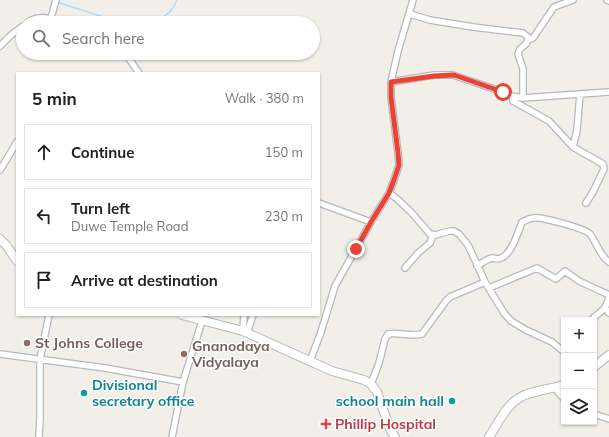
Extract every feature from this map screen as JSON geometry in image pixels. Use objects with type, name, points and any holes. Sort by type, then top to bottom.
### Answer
[{"type":"street","points":[[310,361],[321,332],[335,286],[389,193],[399,165],[391,97],[391,82],[398,51],[413,0]]},
{"type":"street","points":[[410,14],[430,20],[523,33],[531,40],[554,7],[573,0]]},
{"type":"street","points":[[52,16],[56,2]]},
{"type":"street","points":[[0,46],[16,31]]},
{"type":"street","points":[[523,98],[523,69],[518,54],[529,38]]},
{"type":"street","points":[[130,60],[138,72]]},
{"type":"street","points":[[391,82],[434,76],[454,75],[512,96],[523,98],[609,92]]},
{"type":"street","points":[[574,147],[580,94]]},
{"type":"street","points":[[512,96],[513,101],[549,121],[580,152],[603,164],[604,169],[586,203]]},
{"type":"street","points":[[0,170],[16,144]]},
{"type":"street","points":[[389,193],[411,212],[430,234],[450,231],[454,231],[459,234],[468,245],[485,282],[504,314],[511,321],[552,342],[561,350]]},
{"type":"street","points":[[320,203],[371,222]]},
{"type":"street","points":[[477,266],[490,258],[497,259],[505,256],[510,251],[522,222],[534,218],[565,224],[588,232],[595,241],[601,254],[609,262]]},
{"type":"street","points":[[405,268],[418,253],[430,243],[433,234]]},
{"type":"street","points":[[0,239],[16,260]]},
{"type":"street","points":[[489,288],[537,268],[556,279],[565,271],[579,282],[609,295]]},
{"type":"street","points":[[371,384],[379,363],[385,339],[388,334],[422,334],[446,301],[485,282]]},
{"type":"street","points":[[596,317],[607,310],[609,298]]},
{"type":"street","points":[[38,437],[40,418],[40,359],[50,316]]},
{"type":"street","points":[[185,316],[245,332],[332,371],[364,380],[371,384],[377,392],[390,430],[395,437]]},
{"type":"street","points":[[244,316],[245,332]]},
{"type":"street","points":[[245,332],[253,316]]},
{"type":"street","points":[[172,437],[183,382],[202,321]]},
{"type":"street","points":[[0,354],[105,368],[183,382]]},
{"type":"street","points":[[597,364],[609,355]]},
{"type":"street","points":[[489,437],[509,407],[517,400],[525,395],[561,386]]},
{"type":"street","points":[[555,388],[561,395]]},
{"type":"street","points":[[597,415],[609,419]]},
{"type":"waterway","points":[[164,16],[173,8],[177,0]]},
{"type":"waterway","points":[[57,2],[100,16]]},
{"type":"place","name":"St Johns College","points":[[27,343]]},
{"type":"place","name":"Gnanodaya Vidyalaya","points":[[184,354]]},
{"type":"place","name":"Divisional secretary office","points":[[84,393]]},
{"type":"place","name":"school main hall","points":[[452,401]]},
{"type":"place","name":"Phillip Hospital","points":[[326,424]]},
{"type":"route","points":[[356,249],[389,193],[399,165],[391,97],[391,82],[434,76],[454,75],[503,92]]}]
